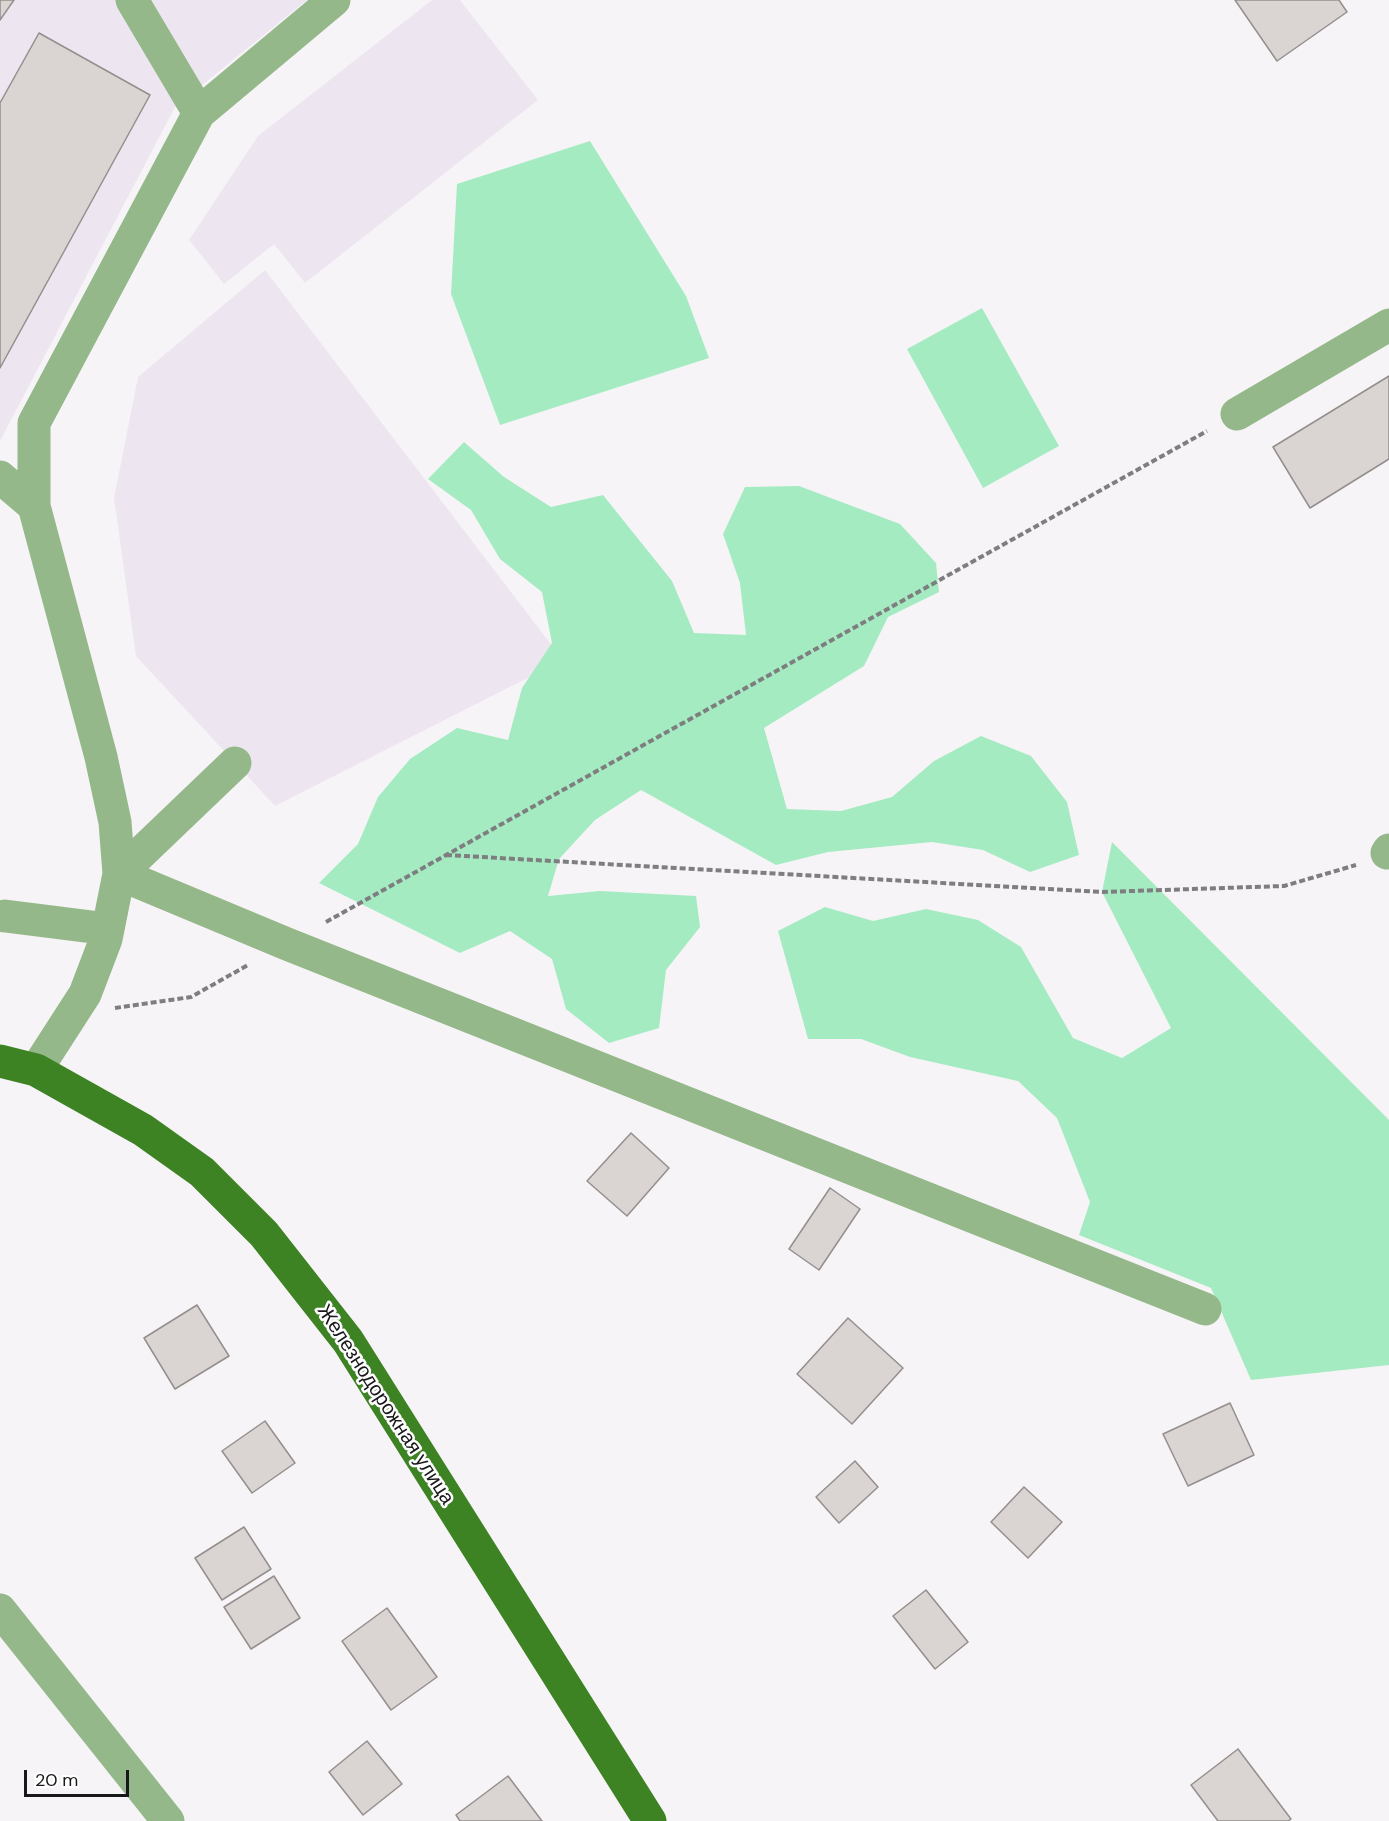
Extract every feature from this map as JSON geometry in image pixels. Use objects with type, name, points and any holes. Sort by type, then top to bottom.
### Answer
[{"type":"main road","name":"Железнодорожная улица","points":[[0,1060],[36,1070],[143,1130],[202,1172],[264,1234],[348,1341],[650,1821]]},
{"type":"street","points":[[132,0],[199,113]]},
{"type":"street","points":[[36,1070],[85,994],[108,929],[119,874],[115,822],[101,757],[34,506],[34,423],[199,113],[334,0]]},
{"type":"street","points":[[1237,414],[1389,325]]},
{"type":"street","points":[[0,477],[34,506]]},
{"type":"street","points":[[119,874],[235,763]]},
{"type":"street","points":[[119,874],[287,944],[1205,1310]]},
{"type":"street","points":[[5,916],[108,929]]},
{"type":"street","points":[[0,1610],[168,1821]]},
{"type":"path","points":[[71,1015],[191,997],[1237,414]]},
{"type":"path","points":[[446,855],[1102,892],[1284,886],[1366,862],[1388,851]]},
{"type":"shaded area","points":[[0,0],[307,0],[175,107],[0,441]]},
{"type":"shaded area","points":[[432,0],[460,0],[538,100],[305,283],[274,244],[224,284],[189,240],[258,136]]},
{"type":"shaded area","points":[[265,270],[563,660],[275,806],[136,656],[114,498],[138,377]]},
{"type":"green space","points":[[590,141],[686,296],[709,358],[500,425],[451,294],[457,184]]},
{"type":"green space","points":[[982,308],[1059,446],[983,488],[907,349]]},
{"type":"green space","points":[[464,442],[504,477],[551,507],[603,495],[672,581],[694,633],[746,635],[740,583],[723,534],[745,487],[799,486],[900,524],[936,563],[939,592],[888,617],[864,666],[764,728],[787,809],[841,811],[892,797],[934,761],[981,736],[1031,756],[1067,802],[1079,855],[1030,872],[983,850],[932,842],[828,852],[776,865],[641,790],[595,820],[559,859],[548,896],[600,891],[696,896],[700,927],[666,970],[659,1028],[609,1043],[566,1009],[552,959],[510,931],[460,953],[319,883],[358,844],[378,797],[410,759],[457,728],[508,740],[522,688],[552,643],[542,592],[500,559],[471,510],[428,479]]},
{"type":"green space","points":[[1112,842],[1389,1120],[1389,1365],[1251,1380],[1211,1288],[1079,1235],[1090,1202],[1057,1118],[1018,1081],[910,1057],[861,1039],[808,1039],[778,931],[825,907],[873,921],[926,909],[978,920],[1021,947],[1073,1038],[1122,1058],[1171,1028],[1102,892]]},
{"type":"building","points":[[0,0],[14,0],[0,20]]},
{"type":"building","points":[[1235,0],[1339,0],[1347,12],[1277,61]]},
{"type":"building","points":[[39,33],[150,95],[0,368],[0,103]]},
{"type":"building","points":[[1389,376],[1389,459],[1310,508],[1273,447]]},
{"type":"building","points":[[631,1133],[669,1168],[627,1216],[587,1181]]},
{"type":"building","points":[[830,1188],[860,1209],[819,1270],[789,1249]]},
{"type":"building","points":[[197,1305],[229,1356],[175,1389],[144,1338]]},
{"type":"building","points":[[848,1318],[903,1368],[852,1424],[797,1374]]},
{"type":"building","points":[[1230,1403],[1254,1455],[1188,1486],[1163,1434]]},
{"type":"building","points":[[265,1421],[295,1463],[252,1493],[222,1451]]},
{"type":"building","points":[[855,1461],[878,1487],[839,1523],[816,1497]]},
{"type":"building","points":[[1024,1487],[1062,1522],[1028,1558],[991,1522]]},
{"type":"building","points":[[244,1527],[271,1569],[222,1600],[195,1558]]},
{"type":"building","points":[[274,1576],[300,1618],[251,1649],[224,1607]]},
{"type":"building","points":[[926,1590],[968,1642],[935,1669],[893,1616]]},
{"type":"building","points":[[387,1608],[437,1677],[391,1710],[342,1641]]},
{"type":"building","points":[[367,1741],[402,1784],[363,1815],[329,1772]]},
{"type":"building","points":[[1238,1749],[1291,1819],[1288,1821],[1218,1821],[1191,1785]]},
{"type":"building","points":[[508,1776],[542,1821],[460,1821],[456,1815]]}]
